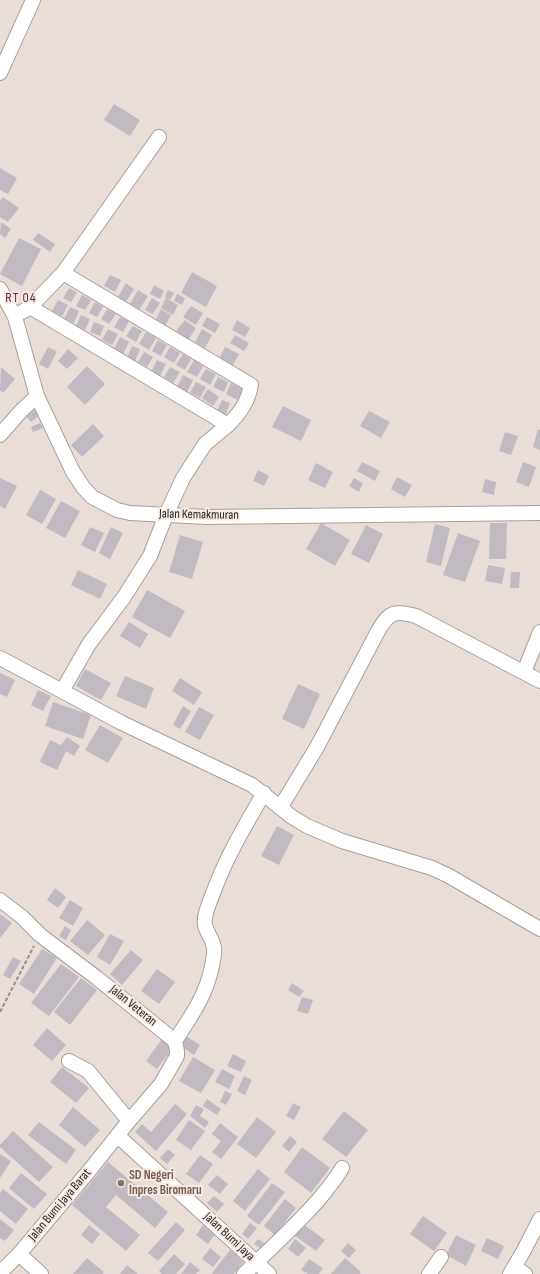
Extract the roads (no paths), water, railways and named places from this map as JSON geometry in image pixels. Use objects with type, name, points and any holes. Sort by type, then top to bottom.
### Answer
[{"type":"street","points":[[0,72],[33,0]]},
{"type":"street","points":[[15,317],[30,307],[64,272],[159,137]]},
{"type":"street","points":[[62,691],[89,644],[124,597],[150,556],[166,515],[183,478],[205,444],[238,415],[246,404],[251,385],[64,272]]},
{"type":"street","name":"Jalan Kemakmuran","points":[[0,289],[15,317],[37,396],[73,472],[92,497],[117,510],[130,513],[206,516],[540,513]]},
{"type":"street","points":[[30,307],[228,425]]},
{"type":"street","points":[[0,435],[21,411],[37,396]]},
{"type":"street","points":[[280,808],[313,753],[388,616],[395,613],[404,613],[416,616],[540,681]]},
{"type":"street","points":[[524,672],[540,632]]},
{"type":"street","points":[[0,658],[167,745],[252,785],[264,793],[280,808],[307,826],[321,833],[357,846],[432,868],[449,876],[540,929]]},
{"type":"street","points":[[118,1136],[161,1084],[177,1056],[174,1041],[204,994],[209,981],[214,955],[214,947],[206,932],[204,924],[206,914],[224,867],[241,832],[264,793]]},
{"type":"street","name":"Jalan Veteran","points":[[0,900],[22,917],[40,935],[97,978],[174,1041]]},
{"type":"street","points":[[69,1061],[88,1071],[129,1121]]},
{"type":"street","name":"Jalan Bumi Jaya Barat","points":[[0,1273],[18,1254],[118,1136]]},
{"type":"street","name":"Jalan Bumi Jaya","points":[[118,1136],[269,1274]]},
{"type":"street","points":[[244,1274],[273,1248],[306,1214],[342,1168]]},
{"type":"street","points":[[517,1272],[540,1219]]},
{"type":"street","points":[[18,1254],[41,1274]]},
{"type":"street","points":[[429,1274],[441,1256]]},
{"type":"place","name":"SD Negeri Inpres Biromaru","points":[[121,1183]]},
{"type":"district","name":"RT 04","points":[[21,298]]}]
